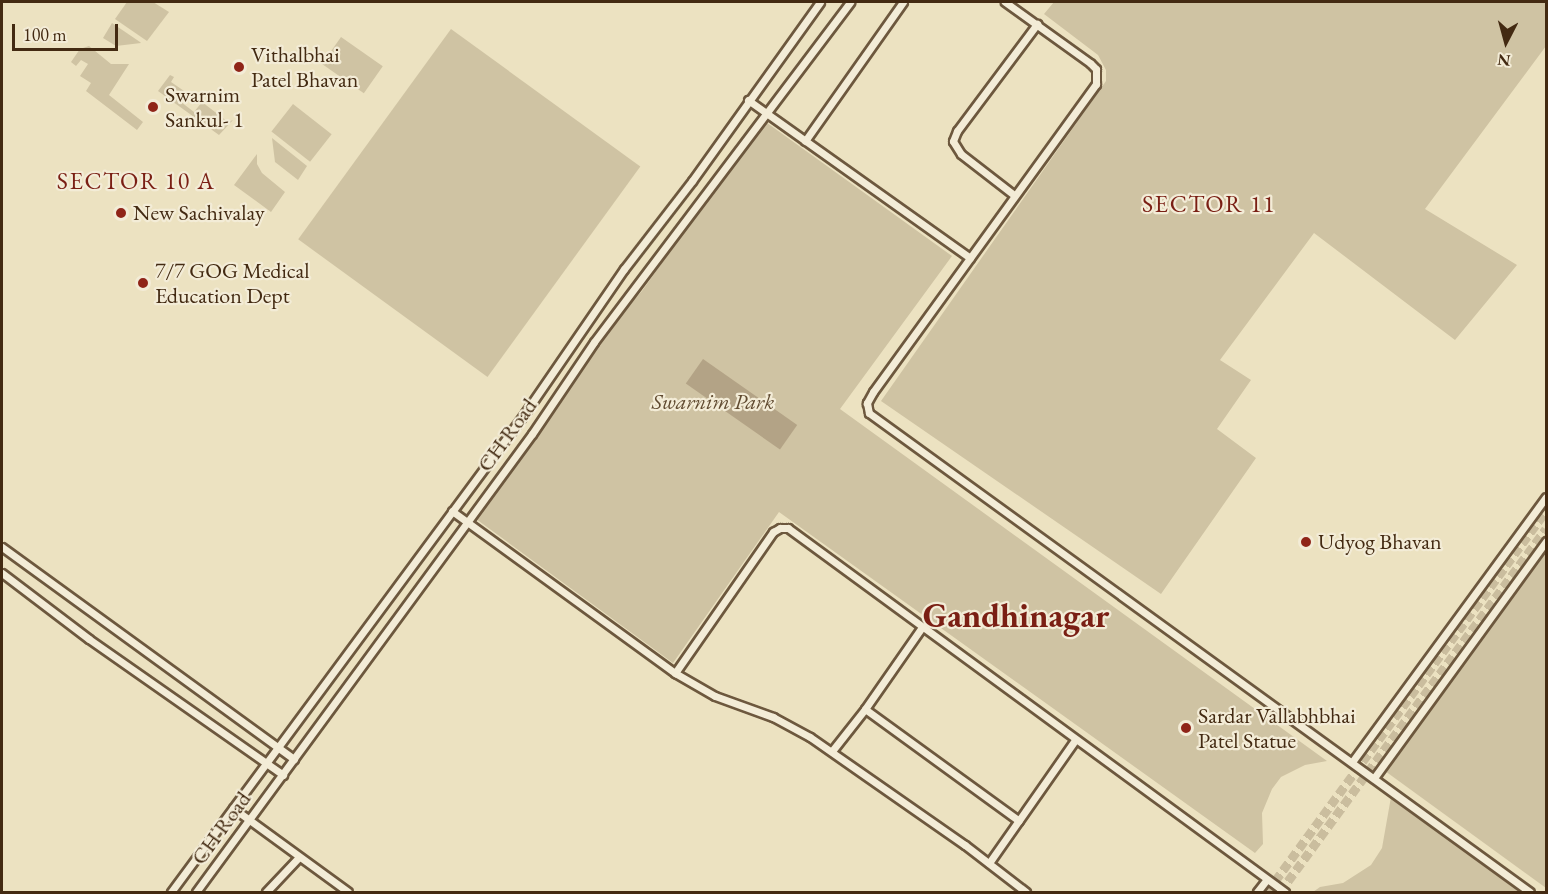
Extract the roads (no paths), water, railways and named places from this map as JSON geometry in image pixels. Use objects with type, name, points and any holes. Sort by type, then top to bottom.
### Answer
[{"type":"street","name":"CH Road","points":[[171,892],[525,413],[624,269],[692,181],[820,2]]},
{"type":"street","name":"CH Road","points":[[196,892],[540,423],[594,342],[850,2]]},
{"type":"street","points":[[806,141],[903,2]]},
{"type":"street","points":[[1005,2],[1090,63],[1096,69],[1096,84],[873,392],[867,403],[869,413],[1530,892]]},
{"type":"street","points":[[1014,195],[961,154],[953,141],[957,131],[1037,24]]},
{"type":"street","points":[[748,100],[970,258]]},
{"type":"street","points":[[1352,762],[1546,497]]},
{"type":"street","points":[[453,511],[675,673],[716,696],[773,717],[832,751],[1026,892]]},
{"type":"street","points":[[675,673],[773,532],[780,528],[789,528],[1075,740],[1286,892]]},
{"type":"street","points":[[1374,778],[1546,541]]},
{"type":"street","points":[[2,547],[294,759]]},
{"type":"street","points":[[2,573],[89,639],[283,775]]},
{"type":"street","points":[[832,751],[865,709],[922,627]]},
{"type":"street","points":[[865,709],[1019,821]]},
{"type":"street","points":[[989,863],[1075,740]]},
{"type":"street","points":[[233,808],[348,892]]},
{"type":"street","points":[[266,892],[299,857]]},
{"type":"street","points":[[1257,892],[1267,879]]},
{"type":"tunnel","points":[[1267,892],[1546,511]]},
{"type":"tunnel","points":[[1280,892],[1546,529]]},
{"type":"place","name":"Vithalbhai Patel Bhavan","points":[[239,67]]},
{"type":"place","name":"Swarnim Sankul- 1","points":[[153,107]]},
{"type":"place","name":"New Sachivalay","points":[[121,213]]},
{"type":"place","name":"7/7 GOG Medical Education Dept","points":[[143,283]]},
{"type":"place","name":"Udyog Bhavan","points":[[1306,542]]},
{"type":"place","name":"Sardar Vallabhbhai Patel Statue","points":[[1186,728]]},
{"type":"district","name":"SECTOR 10 A","points":[[136,181]]},
{"type":"district","name":"SECTOR 11","points":[[1209,204]]},
{"type":"district","name":"Gandhinagar","points":[[1016,616]]},
{"type":"park label","name":"Swarnim Park","points":[[713,402]]}]
